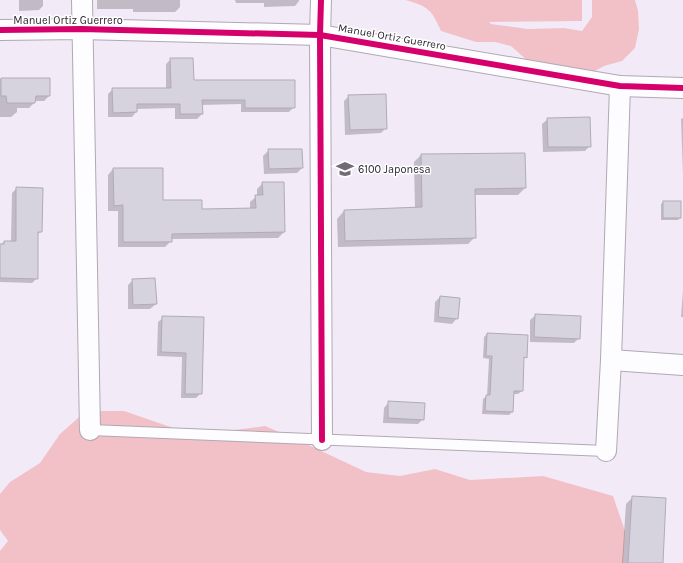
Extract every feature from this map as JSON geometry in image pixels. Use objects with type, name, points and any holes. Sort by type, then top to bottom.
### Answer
[{"type":"street","points":[[82,0],[81,29],[90,430]]},
{"type":"street","points":[[321,0],[322,440]]},
{"type":"street","name":"Manuel Ortiz Guerrero","points":[[0,30],[81,29],[320,35],[620,86],[683,88]]},
{"type":"street","points":[[606,451],[611,360],[620,86]]},
{"type":"street","points":[[611,360],[683,365]]},
{"type":"lane","points":[[90,430],[606,451]]},
{"type":"shaded area","points":[[405,0],[582,0],[582,21],[489,22],[491,24],[528,29],[564,28],[582,31],[592,17],[592,0],[635,0],[638,11],[639,29],[635,48],[622,61],[604,66],[588,75],[539,71],[511,46],[495,42],[476,42],[441,31],[435,18],[428,10],[419,4]]},
{"type":"shaded area","points":[[86,411],[124,411],[194,435],[265,426],[366,472],[400,476],[435,469],[470,480],[543,476],[613,496],[625,531],[623,563],[0,563],[0,551],[8,541],[0,530],[0,494],[10,482],[40,463],[60,434]]},
{"type":"building","points":[[170,58],[193,58],[194,80],[295,80],[295,108],[245,108],[245,100],[202,100],[203,114],[180,114],[180,104],[137,104],[137,112],[113,113],[112,88],[171,88]]},
{"type":"building","points":[[1,78],[50,78],[50,96],[36,96],[35,103],[7,103],[6,96],[1,96]]},
{"type":"building","points":[[386,94],[387,129],[350,130],[348,95]]},
{"type":"building","points":[[590,117],[591,147],[548,147],[547,118]]},
{"type":"building","points":[[268,149],[302,149],[303,168],[269,169]]},
{"type":"building","points":[[525,153],[526,188],[475,189],[476,238],[345,241],[344,210],[422,207],[421,154]]},
{"type":"building","points":[[113,168],[163,168],[163,200],[202,200],[202,209],[256,208],[255,195],[263,195],[262,182],[284,182],[285,232],[172,234],[172,242],[123,242],[123,205],[114,206]]},
{"type":"building","points":[[16,187],[43,188],[42,232],[38,232],[38,279],[0,278],[0,244],[4,244],[4,241],[16,241]]},
{"type":"building","points":[[663,201],[681,201],[681,218],[663,218]]},
{"type":"building","points":[[155,278],[157,304],[133,305],[132,279]]},
{"type":"building","points":[[440,296],[460,298],[458,319],[438,317]]},
{"type":"building","points":[[535,314],[581,316],[580,339],[534,337]]},
{"type":"building","points":[[162,316],[204,317],[202,394],[185,394],[186,353],[161,352]]},
{"type":"building","points":[[487,333],[528,335],[527,358],[524,357],[523,391],[514,391],[513,412],[485,411],[486,395],[490,395],[492,356],[486,356]]},
{"type":"building","points":[[388,401],[425,403],[424,420],[388,418]]},
{"type":"building","points":[[632,496],[666,498],[663,563],[628,563]]},
{"type":"cycle path","points":[[321,0],[322,440]]},
{"type":"cycle path","points":[[0,30],[81,29],[320,35],[620,86],[683,88]]},
{"type":"place","name":"6100 Japonesa","points":[[345,169]]}]
